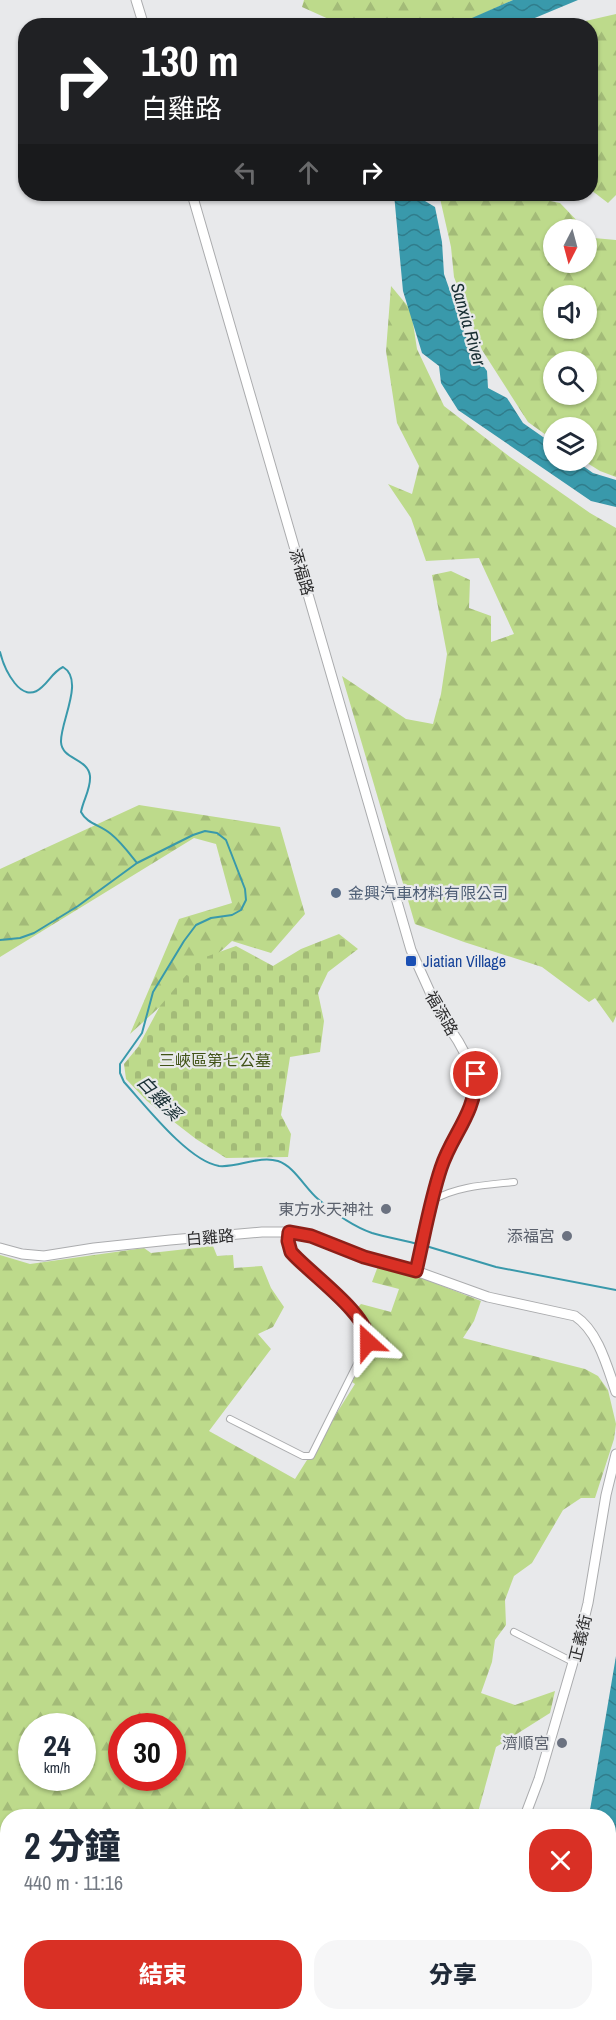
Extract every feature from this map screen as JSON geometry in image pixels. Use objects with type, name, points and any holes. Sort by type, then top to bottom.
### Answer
[{"type":"street","points":[[136,0],[142,18]]},
{"type":"street","name":"添福路","points":[[194,201],[411,950]]},
{"type":"street","name":"福添路","points":[[411,950],[439,1012],[476,1074],[468,1114],[442,1166],[433,1200]]},
{"type":"street","points":[[514,1182],[462,1189],[433,1200],[416,1271],[488,1297],[575,1316],[583,1321],[594,1336],[616,1392]]},
{"type":"street","name":"白雞路","points":[[0,1248],[22,1254],[44,1256],[170,1240],[262,1232],[289,1232],[311,1236],[364,1257],[416,1271]]},
{"type":"street","points":[[230,1419],[303,1456],[312,1456],[368,1342],[366,1329],[345,1303],[291,1252],[288,1241],[289,1232]]},
{"type":"street","name":"正義街","points":[[528,1809],[539,1779],[588,1603],[606,1495],[616,1454]]},
{"type":"street","points":[[514,1632],[573,1662]]},
{"type":"green space","points":[[304,0],[513,0],[474,18],[326,18],[302,7]]},
{"type":"green space","points":[[616,14],[616,195],[608,203],[598,195],[598,18]]},
{"type":"green space","points":[[441,201],[550,201],[560,203],[575,219],[543,219],[543,273],[597,273],[597,238],[616,240],[616,477],[597,469],[597,417],[543,417],[543,433],[528,422],[482,350],[454,277],[451,247]]},
{"type":"green space","points":[[391,286],[411,310],[417,349],[444,406],[510,457],[590,513],[616,528],[616,1016],[613,1023],[595,998],[589,1002],[542,967],[415,924],[342,676],[406,719],[433,724],[441,694],[447,654],[432,575],[451,571],[470,580],[469,608],[491,616],[491,642],[514,634],[479,558],[426,561],[411,518],[388,484],[412,494],[419,466],[397,423],[386,351]]},
{"type":"green space","points":[[139,805],[280,827],[305,914],[271,953],[232,941],[130,1034],[179,919],[232,903],[216,844],[194,838],[0,957],[0,869]]},
{"type":"green space","name":"三峽區第七公墓","points":[[339,934],[358,949],[328,972],[318,993],[324,1021],[320,1052],[290,1057],[281,1115],[291,1134],[288,1157],[226,1158],[196,1139],[147,1101],[126,1079],[124,1064],[138,1047],[160,1006],[200,959],[236,946],[273,966],[301,949]]},
{"type":"green space","points":[[213,1246],[217,1256],[233,1255],[234,1268],[262,1266],[271,1288],[284,1307],[273,1327],[258,1334],[271,1349],[209,1431],[295,1479],[355,1384],[352,1382],[372,1344],[372,1330],[357,1308],[361,1304],[391,1312],[399,1289],[372,1282],[378,1266],[414,1275],[481,1301],[474,1321],[463,1338],[585,1369],[598,1376],[608,1390],[616,1424],[614,1439],[595,1498],[581,1498],[563,1510],[532,1563],[514,1576],[505,1600],[506,1625],[495,1640],[492,1662],[481,1693],[515,1705],[555,1691],[550,1713],[496,1747],[479,1809],[0,1809],[0,1255],[30,1264],[144,1248],[151,1253]]},
{"type":"water","points":[[513,0],[578,0],[535,18],[472,18]]},
{"type":"water","points":[[395,201],[425,201],[435,207],[442,242],[444,274],[470,348],[487,371],[488,388],[507,398],[523,423],[543,437],[543,468],[458,410],[441,383],[439,366],[422,353],[403,291]]},
{"type":"water","points":[[547,471],[590,471],[616,480],[616,507],[591,501]]},
{"type":"water","points":[[616,1656],[616,1809],[590,1809]]},
{"type":"waterway","points":[[0,652],[5,667],[15,683],[27,692],[34,692],[42,687],[63,667],[69,673],[72,691],[61,742],[62,748],[85,766],[90,776],[81,812],[87,819],[115,837],[137,863]]},
{"type":"waterway","name":"白雞溪","points":[[0,940],[20,938],[34,933],[78,906],[137,863],[193,835],[205,831],[217,833],[226,840],[245,889],[246,900],[241,910],[232,915],[211,918],[196,925],[184,941],[153,992],[142,1033],[120,1064],[120,1073],[124,1082],[168,1131],[194,1154],[207,1162],[226,1166],[263,1160],[278,1161],[294,1172],[318,1199],[350,1223],[372,1233],[421,1245]]},
{"type":"waterway","name":"白雞溪","points":[[426,1246],[496,1267],[616,1290]]},
{"type":"place","name":"金興汽車材料有限公司","points":[[336,893]]},
{"type":"place","name":"Jiatian Village","points":[[411,961]]},
{"type":"place","name":"東方水天神社","points":[[386,1209]]},
{"type":"place","name":"添福宮","points":[[567,1236]]},
{"type":"place","name":"濟順宮","points":[[562,1743]]},
{"type":"route","points":[[368,1342],[366,1329],[345,1303],[291,1252],[288,1241],[289,1232],[311,1236],[364,1257],[416,1271],[437,1182],[447,1153],[468,1114],[476,1074]]},
{"type":"water label","name":"Sanxia River","points":[[468,324]]}]
